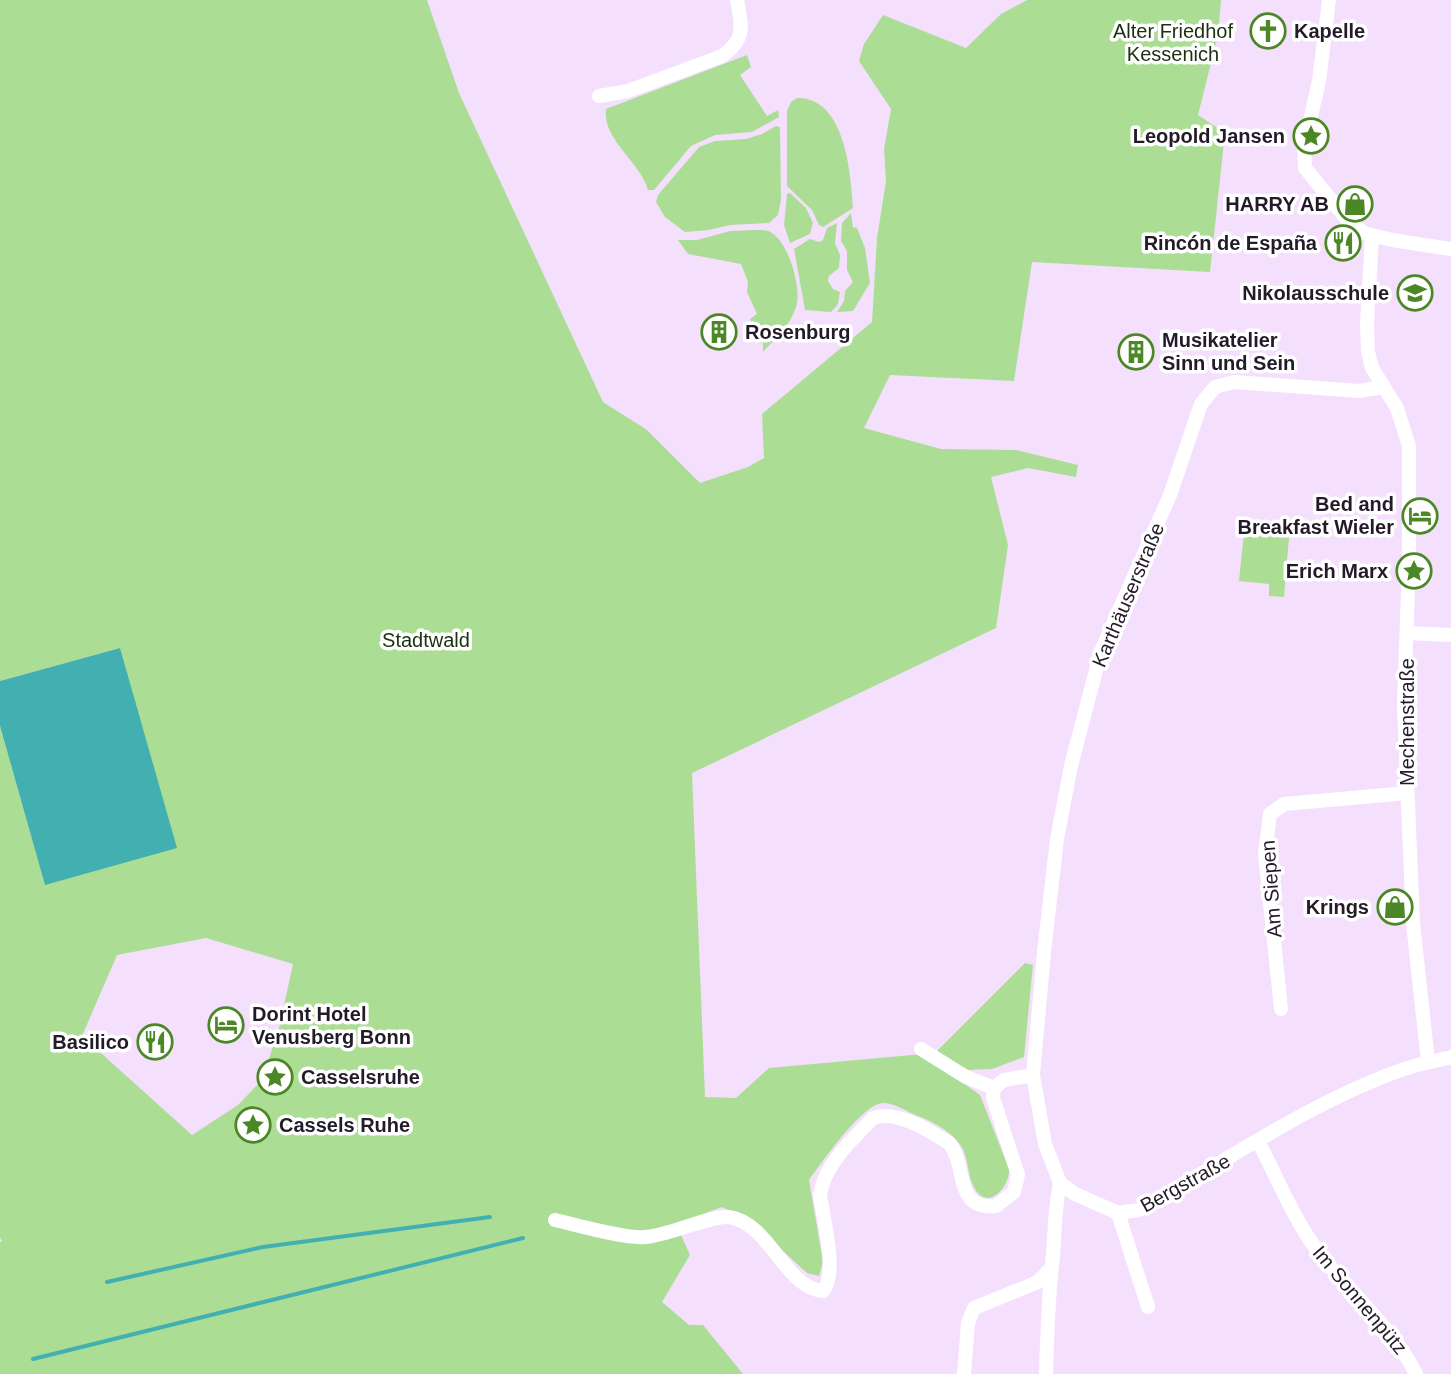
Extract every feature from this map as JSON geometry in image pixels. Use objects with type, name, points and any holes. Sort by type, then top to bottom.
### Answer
[{"type":"street","points":[[599,96],[628,91],[722,56],[740,38],[737,0]]},
{"type":"street","points":[[1329,0],[1319,81],[1303,158],[1305,168],[1350,223],[1372,236],[1451,249]]},
{"type":"street","name":"Mechenstraße","points":[[1372,236],[1367,340],[1372,368],[1397,408],[1409,446],[1408,633],[1404,707],[1413,923],[1428,1062]]},
{"type":"street","name":"Karthäuserstraße","points":[[1033,1075],[1057,839],[1071,766],[1101,651],[1170,495],[1201,404],[1215,387],[1234,382],[1359,391],[1383,387]]},
{"type":"street","points":[[1408,633],[1451,635]]},
{"type":"street","name":"Am Siepen","points":[[1281,1009],[1265,854],[1270,814],[1284,804],[1407,793]]},
{"type":"street","points":[[921,1049],[966,1077],[994,1088]]},
{"type":"street","name":"Bergstraße","points":[[1060,1183],[1075,1194],[1118,1213],[1139,1210],[1258,1141],[1359,1088],[1428,1062],[1451,1057]]},
{"type":"street","points":[[555,1220],[642,1238],[727,1217],[753,1228],[803,1283],[814,1290],[823,1291],[830,1272],[820,1195],[822,1183],[836,1160],[873,1118],[879,1115],[904,1120],[949,1143],[954,1149],[967,1195],[972,1202],[996,1206],[1014,1192],[1018,1175],[993,1098],[994,1088],[1004,1080],[1033,1075],[1045,1144],[1060,1183],[1048,1283],[1046,1374]]},
{"type":"street","name":"Im Sonnenpütz","points":[[1258,1141],[1314,1246],[1396,1340],[1416,1374]]},
{"type":"street","points":[[1118,1213],[1148,1307]]},
{"type":"street","points":[[964,1374],[968,1323],[974,1308],[1038,1282],[1052,1267]]},
{"type":"green space","name":"Stadtwald","points":[[0,0],[427,0],[459,93],[603,402],[647,430],[700,483],[748,467],[764,458],[762,414],[872,322],[877,238],[886,181],[884,149],[891,109],[859,61],[864,44],[883,15],[966,48],[1001,14],[1027,0],[1221,0],[1218,35],[1198,115],[1225,133],[1210,272],[1032,262],[1014,381],[890,375],[864,428],[941,449],[1016,450],[1078,465],[1076,477],[1028,468],[991,477],[1008,545],[996,628],[692,773],[705,1097],[736,1098],[769,1068],[923,1054],[980,1095],[1009,1169],[1006,1183],[997,1194],[986,1198],[980,1195],[972,1184],[967,1160],[955,1138],[932,1122],[884,1103],[875,1105],[854,1123],[809,1180],[823,1262],[819,1276],[807,1273],[750,1221],[722,1207],[676,1224],[690,1255],[662,1302],[689,1325],[703,1325],[743,1374],[0,1374],[0,726],[45,884],[120,648],[0,681]],"holes":[[[206,938],[293,964],[279,1028],[262,1080],[238,1105],[192,1135],[82,1036],[117,955]]]},
{"type":"green space","points":[[747,55],[751,67],[740,75],[767,116],[778,110],[779,117],[752,132],[715,135],[691,146],[654,190],[648,190],[638,169],[615,141],[606,120],[606,109]]},
{"type":"green space","points":[[797,98],[813,101],[826,110],[835,123],[847,158],[853,208],[823,227],[812,210],[787,186],[787,111]]},
{"type":"green space","points":[[780,127],[781,200],[778,215],[769,223],[685,232],[665,217],[656,202],[658,195],[699,147],[715,141],[746,139]]},
{"type":"green space","points":[[790,193],[806,208],[813,223],[810,234],[790,243],[784,225],[787,194]]},
{"type":"green space","points":[[851,213],[853,227],[857,228],[865,248],[870,283],[853,311],[837,312],[844,301],[845,291],[853,282],[847,270],[847,251],[841,241],[842,223]]},
{"type":"green space","points":[[837,223],[835,243],[840,255],[839,268],[829,276],[828,281],[833,289],[840,292],[838,304],[831,312],[805,310],[794,249],[810,239],[823,240],[827,228]]},
{"type":"green space","points":[[730,231],[772,233],[784,247],[793,267],[797,289],[796,307],[790,320],[763,352],[763,342],[759,343],[750,319],[757,314],[747,292],[748,282],[741,264],[688,254],[678,240],[697,240]]},
{"type":"green space","points":[[1244,533],[1289,537],[1284,597],[1269,596],[1269,584],[1239,581]]},
{"type":"green space","points":[[1025,963],[1033,965],[1024,1057],[992,1069],[965,1070],[936,1052]]},
{"type":"shaded area","points":[[120,648],[177,848],[45,885],[0,726],[0,681]]},
{"type":"waterway","points":[[107,1282],[263,1247],[490,1217]]},
{"type":"waterway","points":[[33,1359],[523,1238]]},
{"type":"place","name":"Kapelle","points":[[1268,31]]},
{"type":"place","name":"Leopold Jansen","points":[[1311,136]]},
{"type":"place","name":"HARRY AB","points":[[1355,204]]},
{"type":"place","name":"Rincón de España","points":[[1343,243]]},
{"type":"place","name":"Nikolausschule","points":[[1415,293]]},
{"type":"place","name":"Rosenburg","points":[[719,332]]},
{"type":"place","name":"Musikatelier Sinn und Sein","points":[[1136,352]]},
{"type":"place","name":"Bed and Breakfast Wieler","points":[[1420,516]]},
{"type":"place","name":"Erich Marx","points":[[1414,571]]},
{"type":"place","name":"Krings","points":[[1395,907]]},
{"type":"place","name":"Dorint Hotel Venusberg Bonn","points":[[226,1025]]},
{"type":"place","name":"Basilico","points":[[155,1042]]},
{"type":"place","name":"Casselsruhe","points":[[275,1077]]},
{"type":"place","name":"Cassels Ruhe","points":[[253,1125]]},
{"type":"park label","name":"Alter Friedhof Kessenich","points":[[1173,42]]}]
